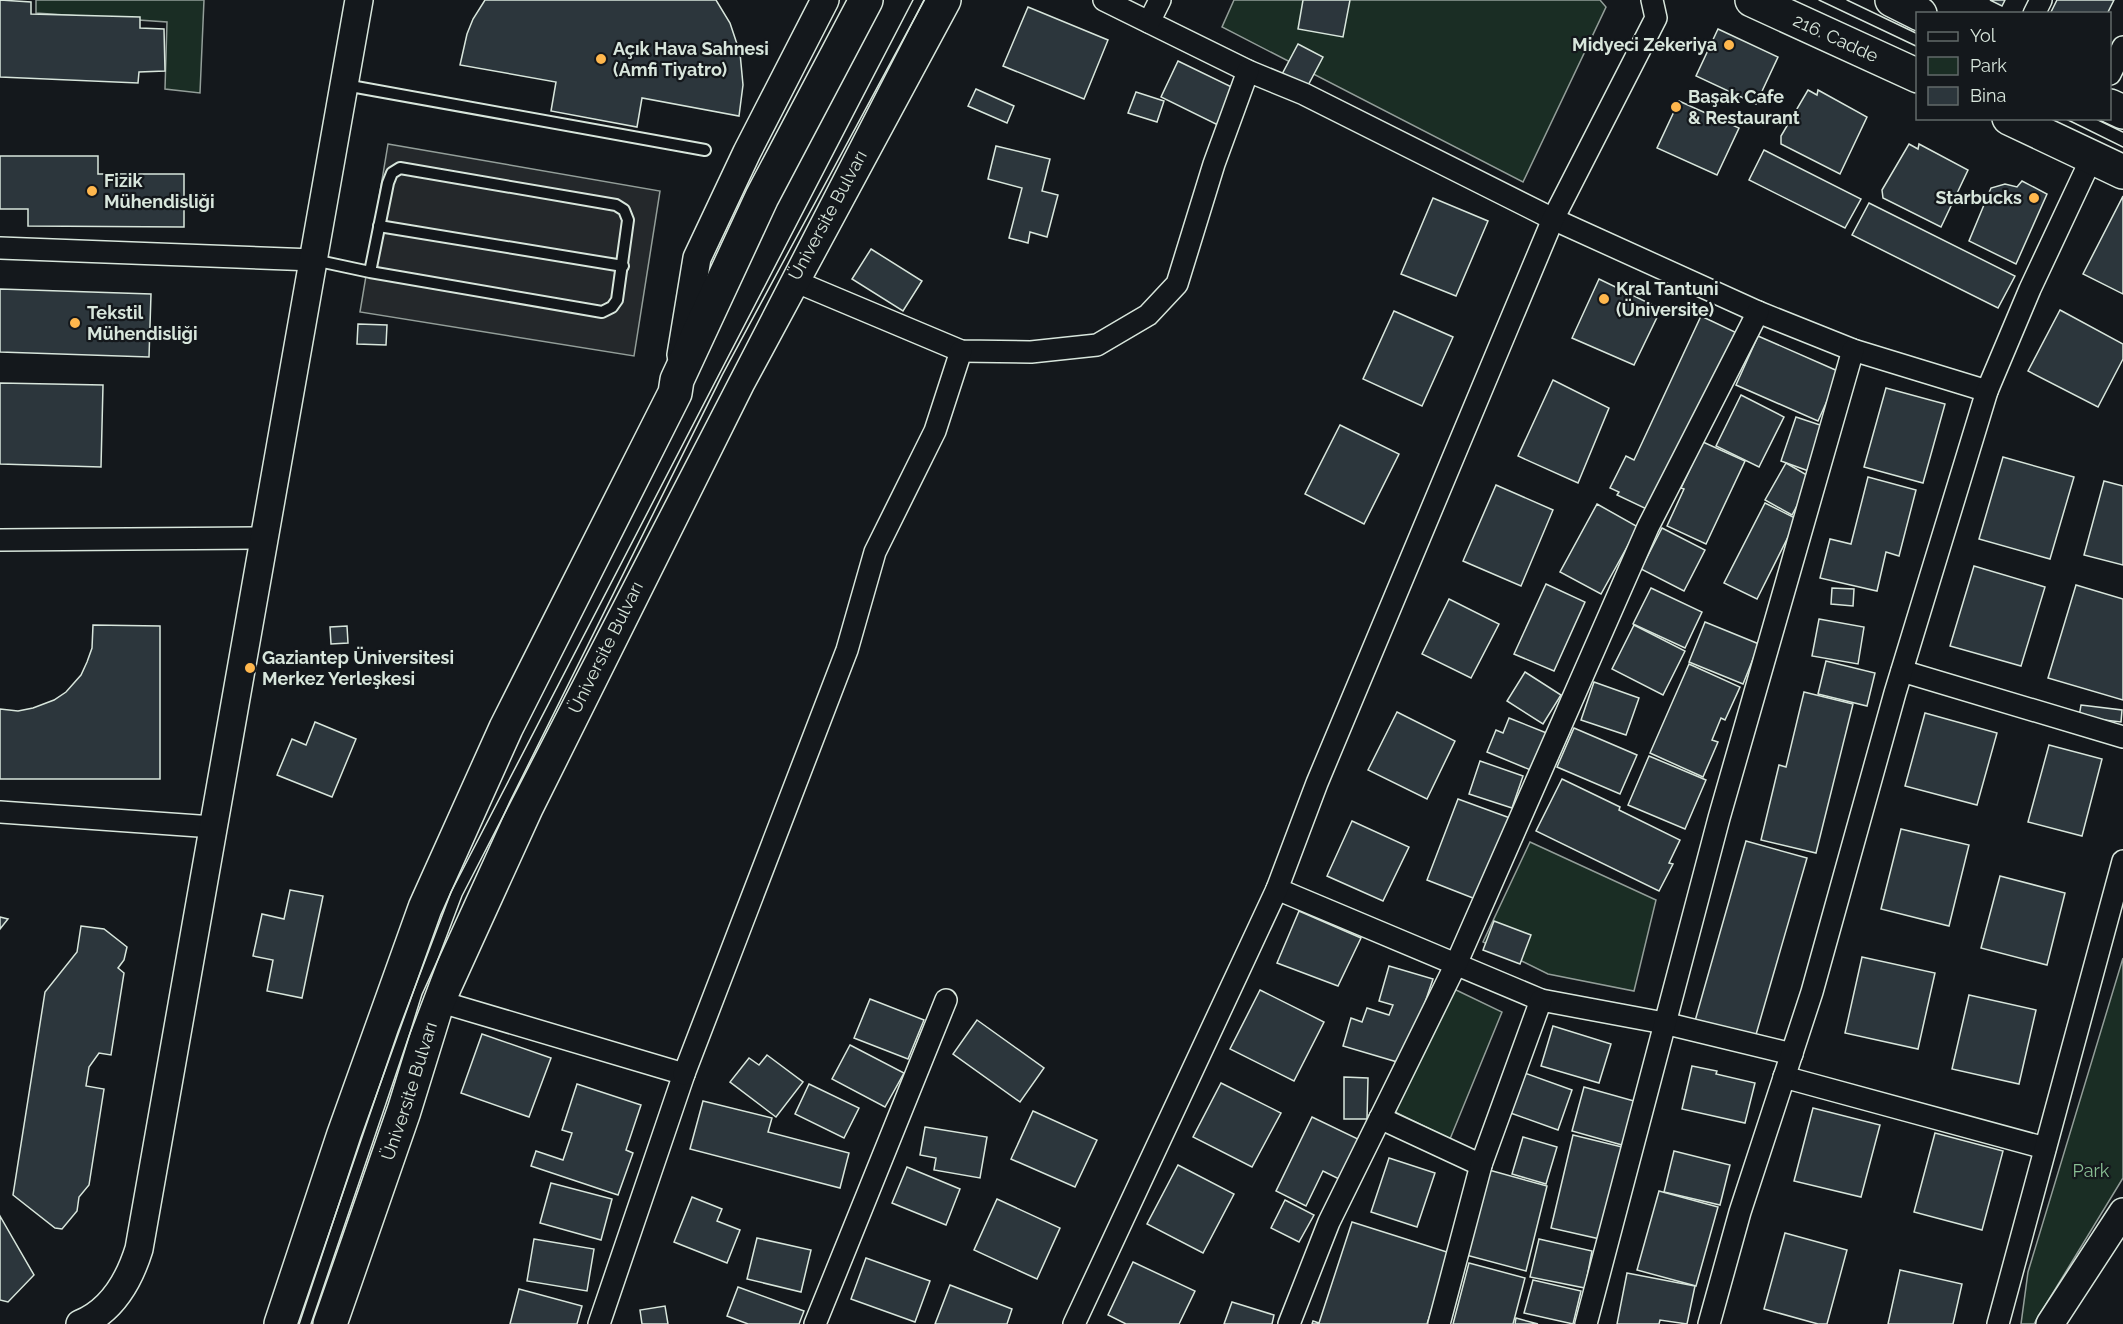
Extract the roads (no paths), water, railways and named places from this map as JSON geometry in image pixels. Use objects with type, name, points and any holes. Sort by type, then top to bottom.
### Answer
[{"type":"main road","points":[[281,1324],[344,1134],[425,908],[506,728],[675,393],[676,380],[762,197],[866,0]]},
{"type":"main road","name":"Üniversite Bulvarı","points":[[330,1324],[400,1122],[438,1000],[526,808],[738,382],[944,0]]},
{"type":"main road","name":"216. Cadde","points":[[1752,0],[1916,76]]},
{"type":"main road","points":[[1892,0],[1916,12]]},
{"type":"main road","points":[[2013,120],[2123,172]]},
{"type":"street","points":[[80,1324],[100,1312],[114,1299],[129,1275],[139,1249],[359,0]]},
{"type":"street","points":[[676,380],[698,258],[747,152],[825,0]]},
{"type":"street","points":[[1104,0],[1248,71],[1304,94],[1553,219],[1758,312],[1853,350],[1987,391]]},
{"type":"street","points":[[1149,22],[1160,0]]},
{"type":"street","points":[[1074,1324],[1277,889],[1322,772],[1553,219],[1656,18],[1652,0]]},
{"type":"street","points":[[2111,70],[2123,47]]},
{"type":"street","points":[[792,279],[961,351],[1030,352],[1097,345],[1148,315],[1177,284],[1214,164],[1248,71]]},
{"type":"street","points":[[1709,1324],[1740,1212],[1815,980],[1902,670],[1987,391],[2030,289],[2092,157]]},
{"type":"street","points":[[0,248],[314,260]]},
{"type":"street","points":[[1289,1324],[1329,1222],[1456,962],[1648,527],[1758,312]]},
{"type":"street","points":[[1586,1324],[1719,818],[1853,350]]},
{"type":"street","points":[[599,1324],[684,1074],[847,650],[875,552],[935,431],[961,351]]},
{"type":"street","points":[[0,540],[265,538]]},
{"type":"street","points":[[1902,670],[2123,737]]},
{"type":"street","points":[[0,812],[213,827]]},
{"type":"street","points":[[1998,1324],[2123,861]]},
{"type":"street","points":[[1277,889],[1456,962],[1541,1000],[1664,1023],[1791,1054]]},
{"type":"street","points":[[438,1000],[684,1074]]},
{"type":"street","points":[[815,1324],[946,1000]]},
{"type":"street","points":[[1439,1324],[1481,1165],[1541,1000]]},
{"type":"street","points":[[1784,1077],[2045,1149]]},
{"type":"street","points":[[1380,1118],[1481,1165]]},
{"type":"street","points":[[2050,1324],[2123,1212]]},
{"type":"lane","points":[[344,85],[705,150]]},
{"type":"lane","points":[[314,260],[370,272],[602,312],[612,307],[617,300],[628,220],[624,210],[616,205],[400,168],[392,173],[388,183],[370,272]]},
{"type":"lane","points":[[379,226],[623,266]]},
{"type":"tram line","points":[[298,1324],[398,1032],[451,892],[913,0]]},
{"type":"tram line","points":[[311,1324],[409,1036],[462,896],[924,0]]},
{"type":"tram line","points":[[1819,0],[1916,46]]},
{"type":"tram line","points":[[1847,0],[1916,33]]},
{"type":"tram line","points":[[2068,120],[2123,147]]},
{"type":"tram line","points":[[2098,120],[2123,132]]},
{"type":"place","name":"Midyeci Zekeriya","points":[[1729,45]]},
{"type":"place","name":"Açık Hava Sahnesi (Amfi Tiyatro)","points":[[601,59]]},
{"type":"place","name":"Başak Cafe & Restaurant","points":[[1676,107]]},
{"type":"place","name":"Fizik Mühendisliği","points":[[92,191]]},
{"type":"place","name":"Starbucks","points":[[2034,198]]},
{"type":"place","name":"Kral Tantuni (Üniversite)","points":[[1604,299]]},
{"type":"place","name":"Tekstil Mühendisliği","points":[[75,323]]},
{"type":"place","name":"Gaziantep Üniversitesi Merkez Yerleşkesi","points":[[250,668]]},
{"type":"park label","name":"Park","points":[[2091,1171]]}]
